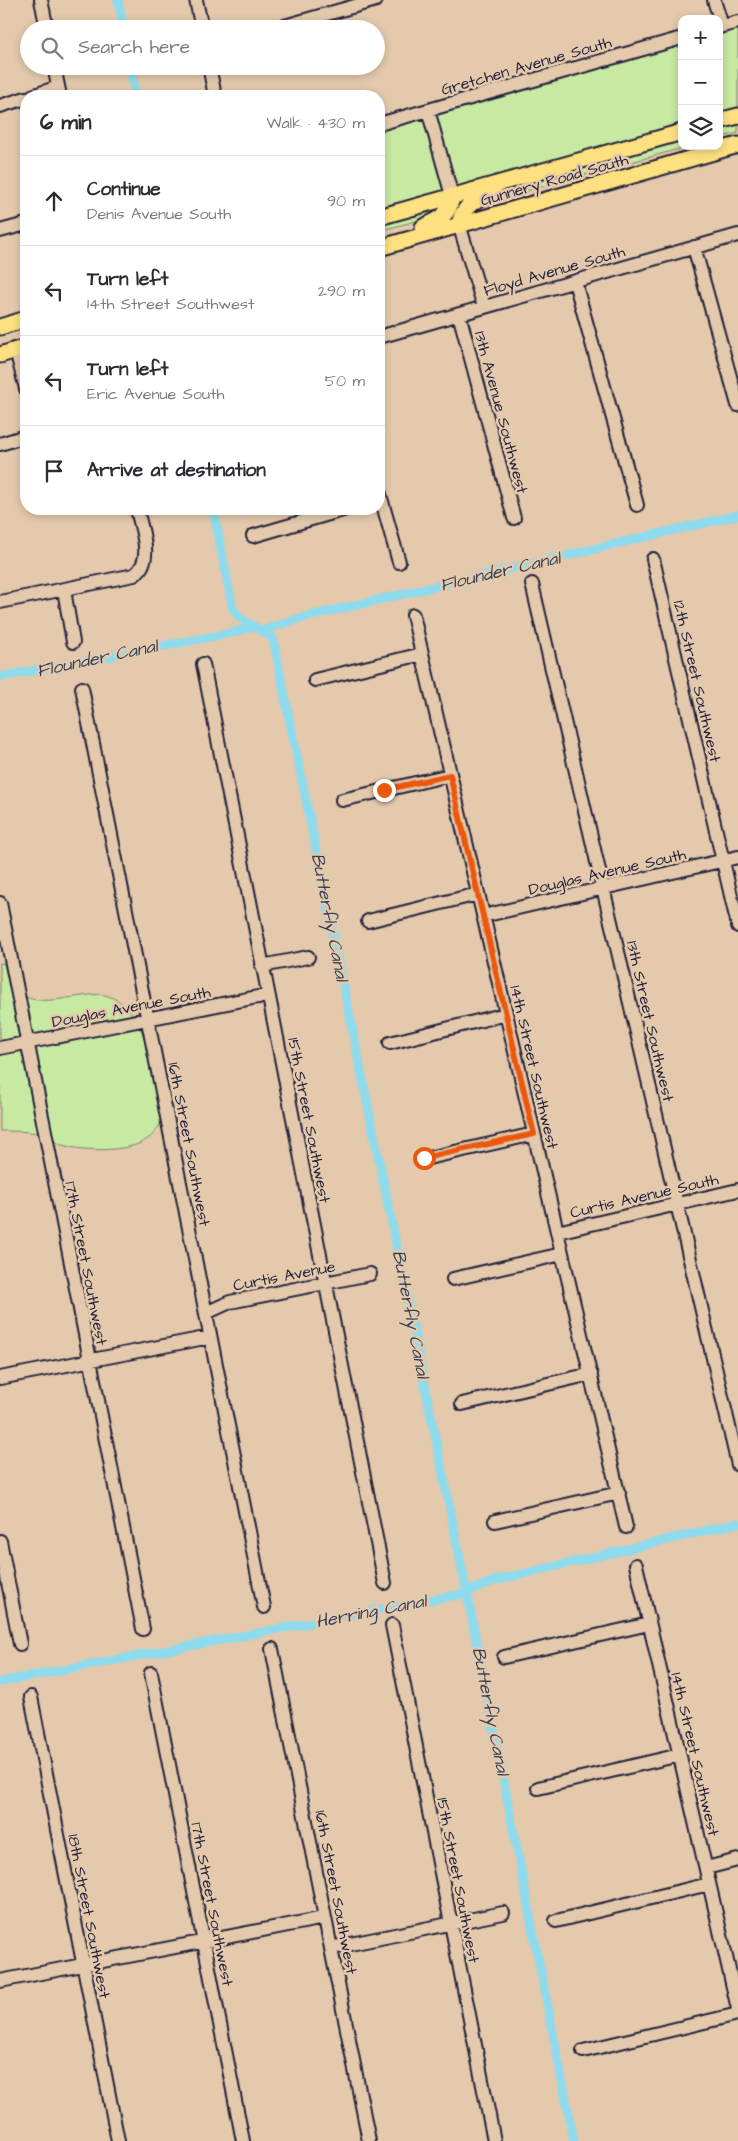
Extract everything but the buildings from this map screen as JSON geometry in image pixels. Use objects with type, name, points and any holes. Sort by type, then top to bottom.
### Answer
[{"type":"main road","points":[[723,121],[738,116]]},
{"type":"main road","name":"Gunnery Road South","points":[[385,215],[678,133]]},
{"type":"main road","name":"Gunnery Road South","points":[[385,246],[738,145]]},
{"type":"main road","points":[[459,224],[466,206],[480,198],[504,190],[518,178]]},
{"type":"main road","points":[[399,242],[405,234],[439,220],[451,206],[452,196]]},
{"type":"main road","points":[[0,327],[20,322]]},
{"type":"main road","points":[[0,346],[20,345]]},
{"type":"main road","points":[[0,355],[20,346]]},
{"type":"street","points":[[41,0],[45,20]]},
{"type":"street","points":[[196,0],[200,20]]},
{"type":"street","points":[[306,20],[376,0]]},
{"type":"street","points":[[714,0],[717,15]]},
{"type":"street","points":[[723,26],[738,22]]},
{"type":"street","name":"Gretchen Avenue South","points":[[385,122],[678,39]]},
{"type":"street","points":[[56,75],[59,90]]},
{"type":"street","points":[[211,75],[214,90]]},
{"type":"street","points":[[0,106],[20,100]]},
{"type":"street","points":[[428,110],[452,196]]},
{"type":"street","points":[[459,224],[484,307]]},
{"type":"street","points":[[0,231],[20,226]]},
{"type":"street","name":"Floyd Avenue South","points":[[385,335],[738,235]]},
{"type":"street","points":[[694,247],[738,405]]},
{"type":"street","points":[[575,282],[638,505]]},
{"type":"street","name":"13th Avenue Southwest","points":[[459,314],[514,518]]},
{"type":"street","points":[[0,444],[20,438]]},
{"type":"street","points":[[0,602],[134,575],[142,569],[146,560],[138,515]]},
{"type":"street","points":[[253,536],[325,515]]},
{"type":"street","points":[[385,515],[399,562]]},
{"type":"street","name":"12th Street Southwest","points":[[653,560],[738,926]]},
{"type":"street","name":"13th Street Southwest","points":[[532,584],[738,1465]]},
{"type":"street","points":[[64,590],[72,642]]},
{"type":"street","name":"14th Street Southwest","points":[[413,615],[626,1527]]},
{"type":"street","points":[[315,680],[422,654]]},
{"type":"street","name":"15th Street Southwest","points":[[204,664],[384,1583]]},
{"type":"street","name":"16th Street Southwest","points":[[82,688],[264,1606]]},
{"type":"street","points":[[342,800],[450,775]]},
{"type":"street","name":"Douglas Avenue South","points":[[483,916],[738,857]]},
{"type":"street","points":[[368,921],[478,894]]},
{"type":"street","name":"17th Street Southwest","points":[[0,903],[143,1629]]},
{"type":"street","points":[[262,966],[308,956]]},
{"type":"street","name":"Douglas Avenue South","points":[[0,1048],[268,995]]},
{"type":"street","points":[[390,1043],[506,1014]]},
{"type":"street","points":[[424,1158],[534,1134]]},
{"type":"street","name":"Curtis Avenue South","points":[[557,1232],[738,1190]]},
{"type":"street","points":[[453,1279],[562,1254]]},
{"type":"street","name":"Curtis Avenue","points":[[206,1313],[230,1302],[370,1274]]},
{"type":"street","points":[[0,1378],[210,1337]]},
{"type":"street","points":[[462,1404],[590,1374]]},
{"type":"street","points":[[495,1521],[619,1493]]},
{"type":"street","points":[[0,1541],[20,1644]]},
{"type":"street","name":"14th Street Southwest","points":[[636,1565],[738,2009]]},
{"type":"street","points":[[504,1657],[649,1624]]},
{"type":"street","name":"15th Street Southwest","points":[[392,1625],[494,2141]]},
{"type":"street","name":"16th Street Southwest","points":[[272,1648],[369,2141]]},
{"type":"street","name":"17th Street Southwest","points":[[151,1672],[243,2141]]},
{"type":"street","name":"18th Street Southwest","points":[[31,1697],[118,2141]]},
{"type":"street","points":[[538,1788],[680,1755]]},
{"type":"street","points":[[706,1868],[738,1860]]},
{"type":"street","points":[[556,1921],[709,1884]]},
{"type":"street","points":[[331,1948],[503,1913]]},
{"type":"street","points":[[0,1981],[324,1918]]},
{"type":"street","points":[[583,2051],[738,2014]]},
{"type":"green space","points":[[738,26],[738,112],[723,116],[723,60],[723,31]]},
{"type":"green space","points":[[678,43],[678,128],[385,211],[385,126]]},
{"type":"green space","points":[[738,121],[738,133],[723,137],[723,125]]},
{"type":"green space","points":[[678,137],[678,149],[478,204],[512,190],[521,181]]},
{"type":"green space","points":[[446,203],[438,215],[385,229],[385,220]]},
{"type":"green space","points":[[0,963],[4,964],[9,982],[23,996],[32,999],[52,1000],[102,995],[118,1001],[127,1008],[140,1027],[160,1096],[161,1122],[151,1137],[128,1147],[92,1150],[62,1145],[42,1134],[0,1131]]},
{"type":"waterway","name":"Butterfly Canal","points":[[118,0],[122,20]]},
{"type":"waterway","name":"Butterfly Canal","points":[[132,75],[135,90]]},
{"type":"waterway","name":"Butterfly Canal","points":[[214,515],[233,609],[240,618],[273,638],[467,1593],[574,2141]]},
{"type":"waterway","name":"Flounder Canal","points":[[262,631],[297,619],[738,515]]},
{"type":"waterway","name":"Flounder Canal","points":[[0,677],[236,632],[254,626]]},
{"type":"waterway","name":"Herring Canal","points":[[0,1682],[467,1593],[493,1581],[738,1523]]},
{"type":"route","points":[[384,790],[450,775],[534,1134],[424,1158]]}]
